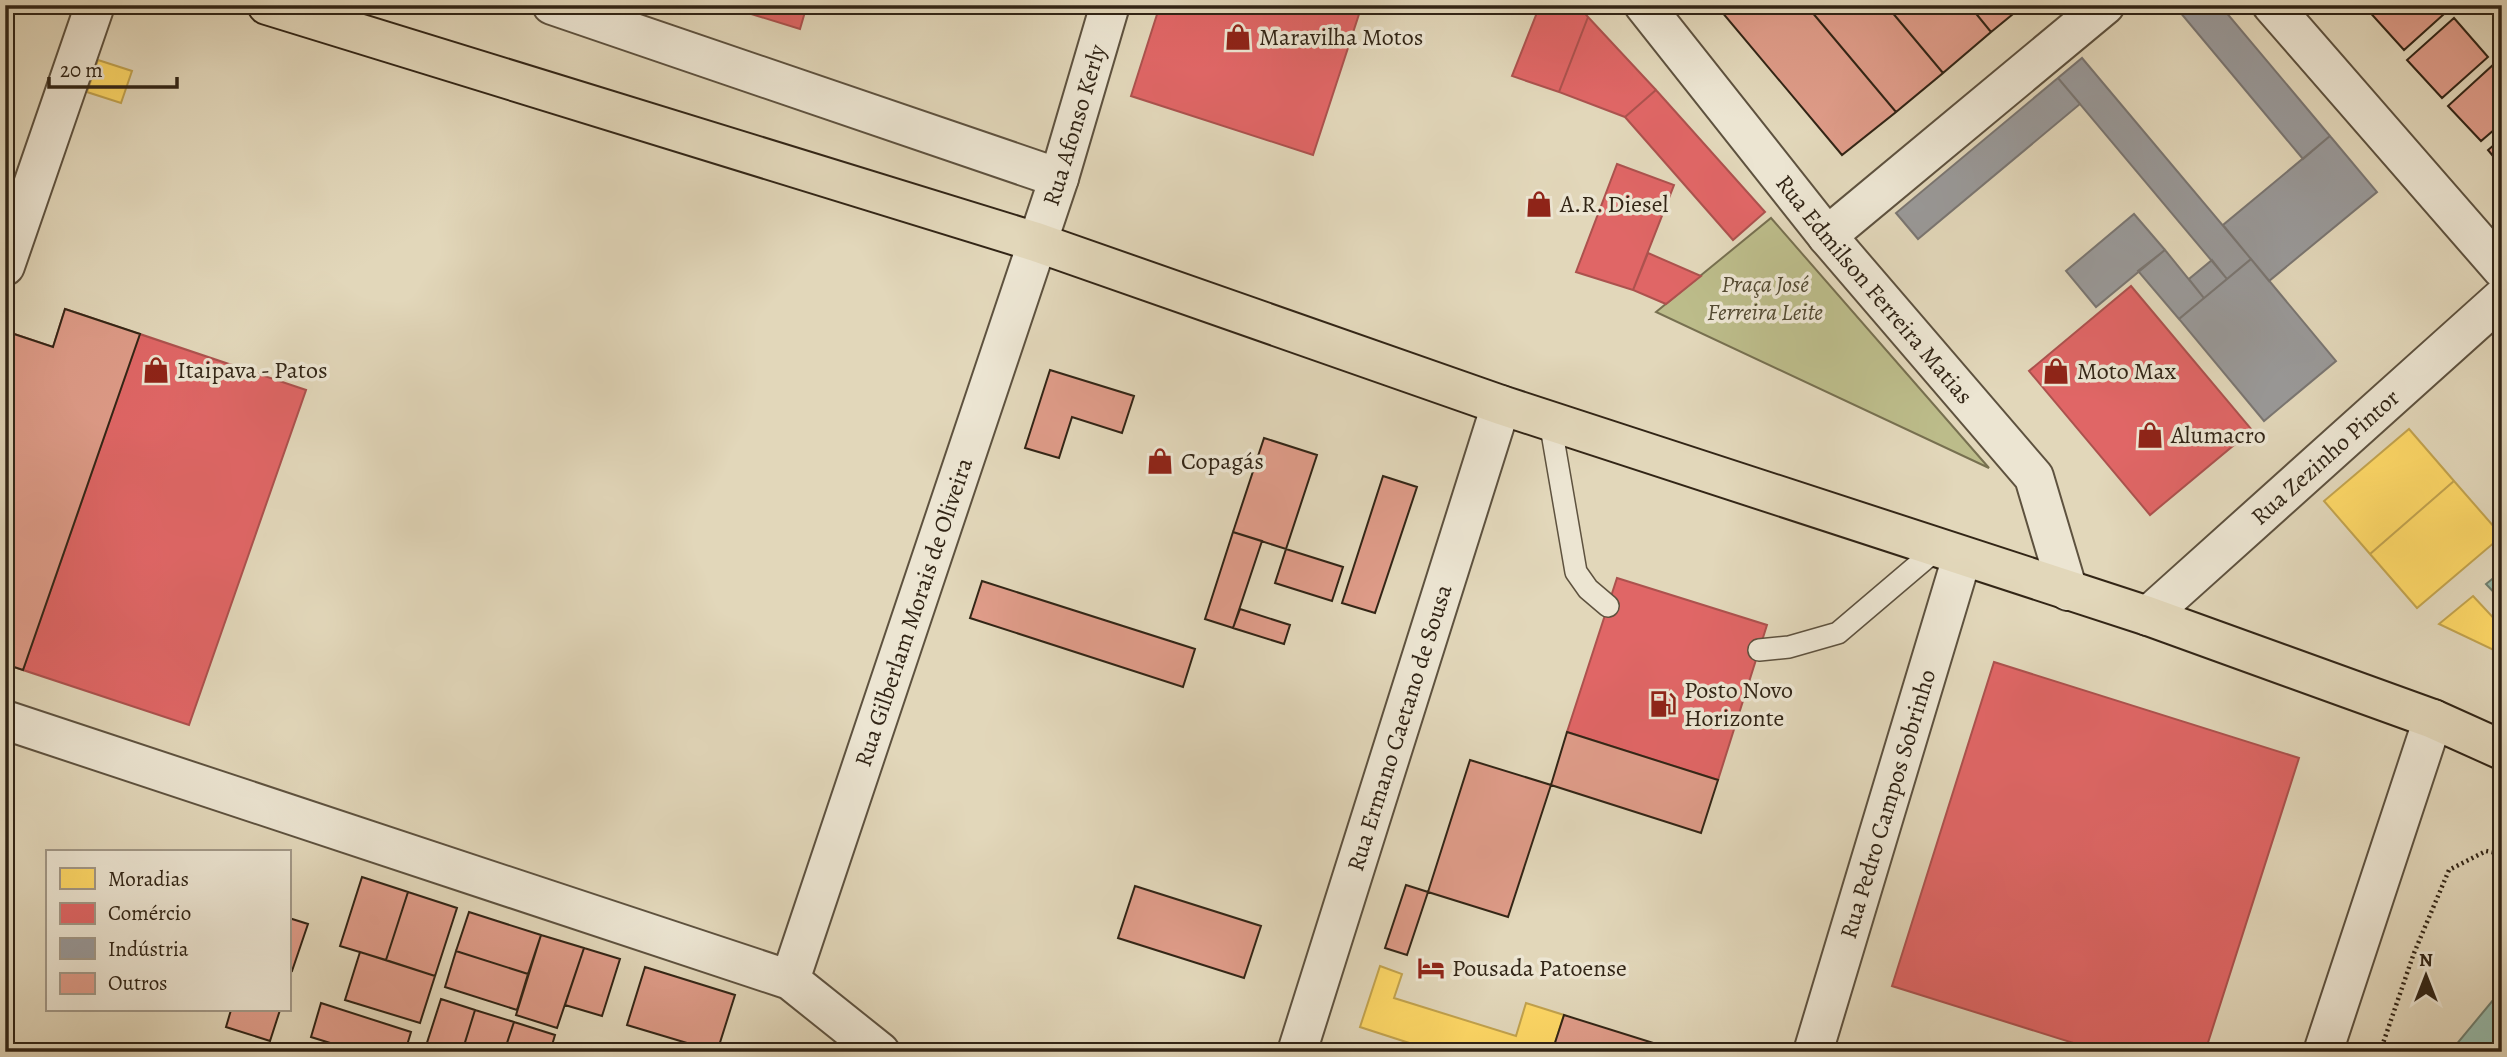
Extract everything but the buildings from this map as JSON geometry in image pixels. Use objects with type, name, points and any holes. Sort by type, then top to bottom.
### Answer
[{"type":"main road","points":[[267,5],[1036,243],[1501,405],[2148,616],[2432,719],[2502,750]]},
{"type":"street","points":[[5,266],[95,5]]},
{"type":"street","points":[[552,5],[1059,178]]},
{"type":"street","name":"Rua Afonso Kerly","points":[[1036,243],[1059,178],[1110,5]]},
{"type":"street","name":"Rua Edmilson Ferreira Matias","points":[[1644,5],[1827,236],[2035,477],[2068,591]]},
{"type":"street","points":[[1827,236],[2105,5]]},
{"type":"street","points":[[2272,5],[2502,269]]},
{"type":"street","name":"Rua Gilberlam Morais de Oliveira","points":[[790,980],[1036,243]]},
{"type":"street","name":"Rua Zezinho Pintor","points":[[2148,616],[2502,298]]},
{"type":"street","name":"Rua Ermano Caetano de Sousa","points":[[1297,1052],[1501,405]]},
{"type":"street","name":"Rua Pedro Campos Sobrinho","points":[[1813,1052],[1950,552]]},
{"type":"street","points":[[2323,1052],[2432,719]]},
{"type":"street","points":[[5,720],[790,980],[880,1052]]},
{"type":"lane","points":[[1550,421],[1576,572],[1588,589],[1608,606]]},
{"type":"lane","points":[[1759,650],[1789,647],[1838,633],[1950,552]]},
{"type":"path","points":[[2380,1052],[2414,953],[2449,870],[2486,851],[2502,854]]},
{"type":"green space","name":"Praça José Ferreira Leite","points":[[1771,218],[1989,468],[1656,312]]},
{"type":"shaded area","points":[[2502,571],[2502,601],[2486,584]]},
{"type":"shaded area","points":[[2502,997],[2502,1052],[2452,1052],[2494,999]]},
{"type":"place","name":"Maravilha Motos","points":[[1238,37]]},
{"type":"place","name":"A.R. Diesel","points":[[1539,204]]},
{"type":"place","name":"Itaipava - Patos","points":[[156,370]]},
{"type":"place","name":"Moto Max","points":[[2056,371]]},
{"type":"place","name":"Alumacro","points":[[2150,435]]},
{"type":"place","name":"Copagás","points":[[1160,461]]},
{"type":"place","name":"Posto Novo Horizonte","points":[[1663,704]]},
{"type":"place","name":"Pousada Patoense","points":[[1431,968]]}]
